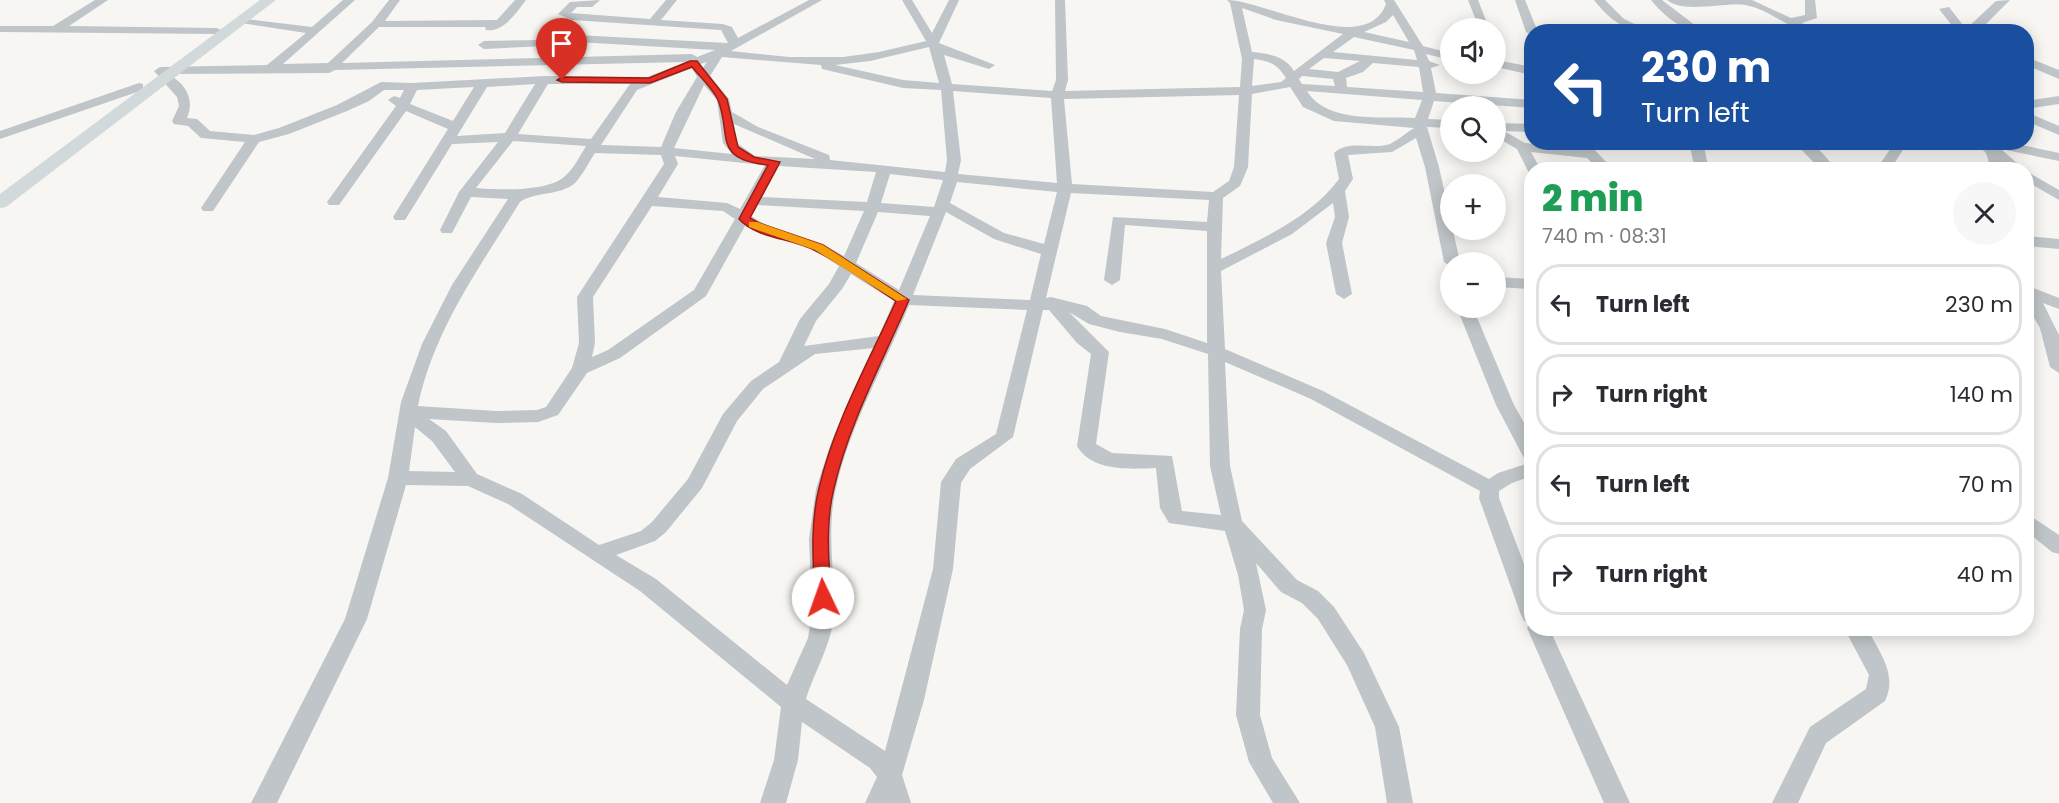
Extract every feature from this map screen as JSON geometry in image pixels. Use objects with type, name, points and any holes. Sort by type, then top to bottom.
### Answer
[{"type":"main road","points":[[0,203],[259,0]]},
{"type":"main road","points":[[0,194],[139,87],[166,73],[269,0]]},
{"type":"street","points":[[56,30],[103,0]]},
{"type":"street","points":[[267,70],[350,0]]},
{"type":"street","points":[[329,69],[376,24],[395,0]]},
{"type":"street","points":[[521,0],[500,23],[477,41],[478,45],[546,43],[557,38],[716,53],[841,60],[876,56],[934,44]]},
{"type":"street","points":[[408,411],[496,417],[538,416],[552,411],[581,369],[587,343],[585,297],[671,164],[666,151],[674,126],[728,28],[572,17],[564,14],[570,6],[588,4],[595,0]]},
{"type":"street","points":[[653,22],[672,0]]},
{"type":"street","points":[[466,192],[520,195],[565,184],[593,146],[627,92],[716,53],[814,2],[827,0]]},
{"type":"street","points":[[908,0],[934,44],[953,55],[989,65]]},
{"type":"street","points":[[929,59],[954,0]]},
{"type":"street","points":[[878,803],[890,775],[912,700],[943,569],[951,482],[963,464],[1004,437],[1043,300],[1065,189],[1057,96],[1062,80],[1059,0]]},
{"type":"street","points":[[1234,0],[1280,18],[1440,54]]},
{"type":"street","points":[[447,140],[509,137],[774,162],[841,164],[1065,189],[1216,196],[1239,177],[1247,92],[1247,55],[1234,0]]},
{"type":"street","points":[[1473,0],[1480,18]]},
{"type":"street","points":[[1520,0],[1529,24]]},
{"type":"street","points":[[1599,0],[1620,21],[1627,24]]},
{"type":"street","points":[[1656,0],[1671,14],[1687,24]]},
{"type":"street","points":[[1672,0],[1692,3],[1745,1],[1797,24]]},
{"type":"street","points":[[1791,21],[1811,18],[1810,0]]},
{"type":"street","points":[[1980,24],[1997,3],[2005,0]]},
{"type":"street","points":[[797,59],[886,81],[947,88],[1057,96],[1247,92],[1278,87],[1296,79],[1322,54],[1352,33],[1382,20],[1389,12],[1390,2]]},
{"type":"street","points":[[1213,269],[1253,249],[1324,205],[1339,193],[1346,179],[1341,153],[1350,150],[1392,148],[1420,126],[1429,98],[1424,64],[1419,49],[1390,2]]},
{"type":"street","points":[[1945,9],[1957,24]]},
{"type":"street","points":[[551,63],[557,38],[572,17]]},
{"type":"street","points":[[241,20],[314,31]]},
{"type":"street","points":[[376,24],[500,23]]},
{"type":"street","points":[[0,29],[218,31]]},
{"type":"street","points":[[0,38],[13,30]]},
{"type":"street","points":[[471,65],[484,45]]},
{"type":"street","points":[[166,73],[600,62],[716,53]]},
{"type":"street","points":[[703,77],[716,53]]},
{"type":"street","points":[[1322,54],[1440,65]]},
{"type":"street","points":[[1247,55],[1272,58],[1284,65],[1296,79],[1308,104],[1339,118],[1420,126],[1440,125]]},
{"type":"street","points":[[876,56],[929,59]]},
{"type":"street","points":[[772,803],[786,760],[793,703],[819,638],[823,613],[819,539],[826,489],[840,443],[886,341],[941,208],[951,176],[954,159],[947,88],[929,59]]},
{"type":"street","points":[[1296,79],[1339,76],[1359,69],[1370,59]]},
{"type":"street","points":[[580,80],[600,62]]},
{"type":"street","points":[[2034,64],[2059,75]]},
{"type":"street","points":[[1506,66],[1524,69]]},
{"type":"street","points":[[166,73],[182,97],[185,106],[179,121],[192,123],[206,135],[254,138],[294,128],[352,104],[378,90],[381,86],[412,87],[544,80],[650,80]]},
{"type":"street","points":[[1339,76],[1342,91]]},
{"type":"street","points":[[703,77],[723,99],[730,143],[734,149],[752,160]]},
{"type":"street","points":[[1296,79],[1342,91],[1440,99]]},
{"type":"street","points":[[447,230],[466,192],[509,137],[544,80]]},
{"type":"street","points":[[400,217],[482,84]]},
{"type":"street","points":[[0,135],[139,87]]},
{"type":"street","points":[[334,202],[403,106],[412,87]]},
{"type":"street","points":[[378,90],[403,106],[432,114],[454,127]]},
{"type":"street","points":[[2034,104],[2059,100]]},
{"type":"street","points":[[1506,104],[1524,104]]},
{"type":"street","points":[[727,115],[753,130],[841,164]]},
{"type":"street","points":[[2034,119],[2059,130]]},
{"type":"street","points":[[1420,126],[1432,167],[1450,252]]},
{"type":"street","points":[[1506,127],[1524,128]]},
{"type":"street","points":[[208,208],[254,138]]},
{"type":"street","points":[[1506,138],[1522,147],[1530,162]]},
{"type":"street","points":[[1551,150],[1589,154]]},
{"type":"street","points":[[1586,150],[1598,162]]},
{"type":"street","points":[[1811,150],[1822,162]]},
{"type":"street","points":[[1990,150],[2007,162]]},
{"type":"street","points":[[1994,150],[1996,162]]},
{"type":"street","points":[[2025,150],[2059,157]]},
{"type":"street","points":[[581,369],[614,354],[700,293],[744,219],[774,162]]},
{"type":"street","points":[[788,364],[808,319],[836,286],[847,266],[872,209],[884,169]]},
{"type":"street","points":[[2034,180],[2059,196]]},
{"type":"street","points":[[1112,280],[1123,192]]},
{"type":"street","points":[[1339,193],[1342,217],[1334,243],[1344,294]]},
{"type":"street","points":[[264,803],[356,619],[398,478],[408,411],[430,344],[460,285],[520,195]]},
{"type":"street","points":[[1216,196],[1213,269],[1220,466],[1233,524],[1249,574],[1255,610],[1251,629],[1248,715],[1261,762],[1287,803]]},
{"type":"street","points":[[647,201],[727,207],[755,226],[819,247],[903,300],[1043,300],[1081,310],[1095,320],[1120,327],[1165,334],[1215,351],[1317,395],[1490,488]]},
{"type":"street","points":[[753,201],[853,204],[872,209],[941,208],[999,236],[1029,243],[1051,252]]},
{"type":"street","points":[[1118,220],[1214,227]]},
{"type":"street","points":[[2034,242],[2059,244]]},
{"type":"street","points":[[1506,283],[1524,284]]},
{"type":"street","points":[[2034,293],[2059,304]]},
{"type":"street","points":[[1043,300],[1083,339],[1100,352],[1100,365],[1086,446],[1091,453],[1098,457],[1138,462],[1165,461],[1170,508],[1176,518],[1233,524],[1289,586],[1310,597],[1326,613],[1356,660],[1387,727],[1400,803]]},
{"type":"street","points":[[2034,302],[2040,308],[2051,335],[2059,368]]},
{"type":"street","points":[[1469,318],[1505,405],[1524,440]]},
{"type":"street","points":[[597,554],[648,536],[659,527],[695,483],[729,418],[741,401],[757,385],[811,350],[886,341]]},
{"type":"street","points":[[408,411],[439,436],[470,479]]},
{"type":"street","points":[[1524,472],[1505,478],[1490,488],[1488,498],[1524,594]]},
{"type":"street","points":[[398,478],[470,479],[515,499],[648,585],[793,703],[879,760],[890,775],[898,803]]},
{"type":"street","points":[[2034,526],[2059,546]]},
{"type":"street","points":[[1542,636],[1617,803]]},
{"type":"street","points":[[1785,803],[1818,735],[1877,694],[1880,675],[1859,636]]},
{"type":"slow traffic","points":[[753,224],[819,247],[901,299]]},
{"type":"route","points":[[562,80],[650,80],[693,63],[723,99],[730,143],[734,149],[752,160],[774,162],[744,219],[755,226],[819,247],[903,300],[840,443],[826,489],[819,539],[823,598]]}]
